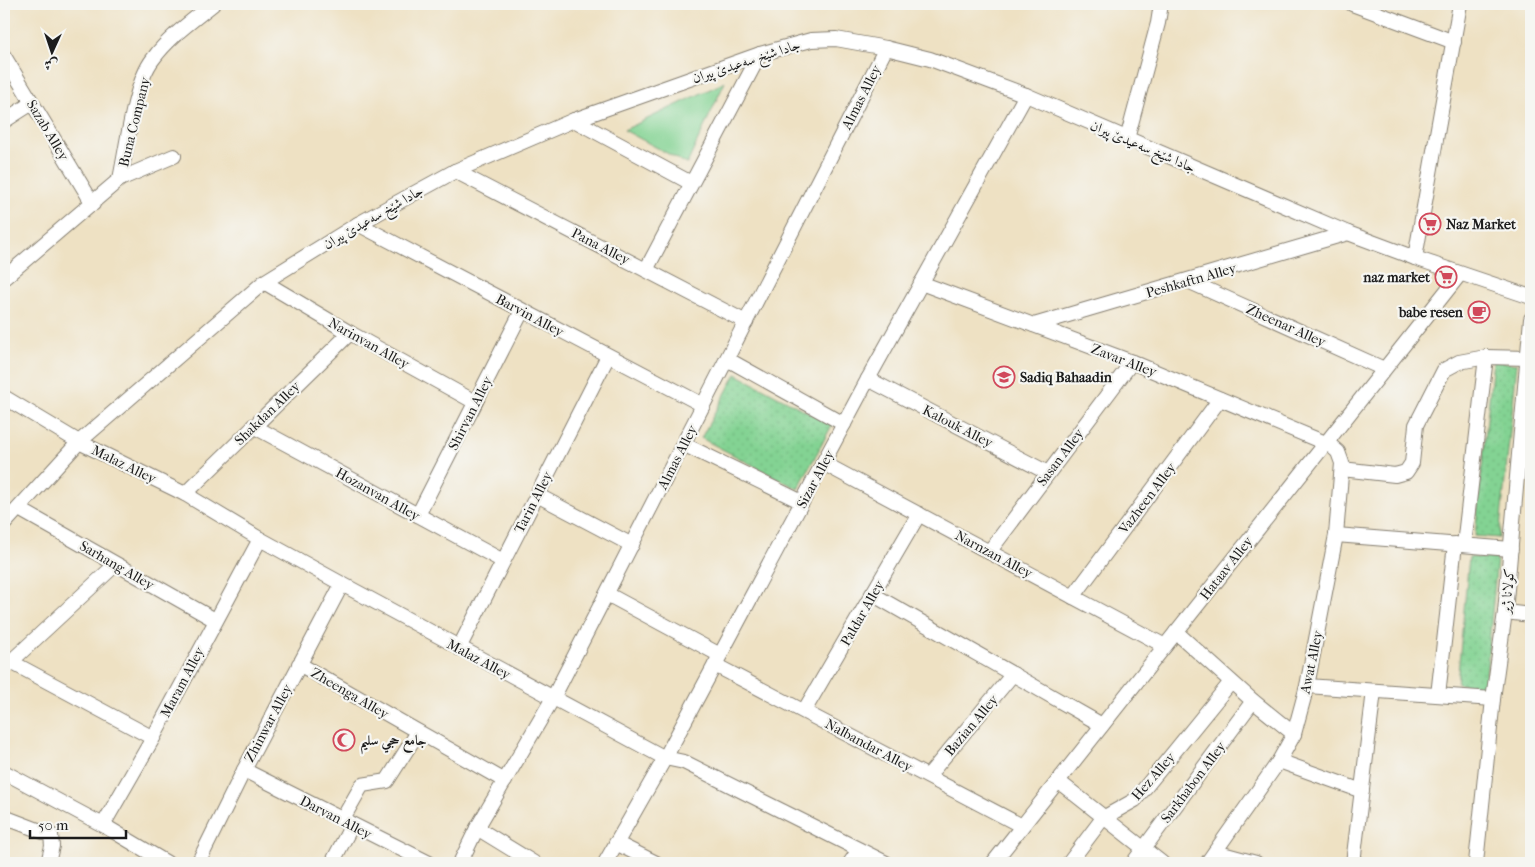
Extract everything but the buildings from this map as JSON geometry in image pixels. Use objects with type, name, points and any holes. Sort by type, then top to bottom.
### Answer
[{"type":"street","name":"Buna Company","points":[[120,178],[142,80],[152,60],[172,38],[213,4]]},
{"type":"street","points":[[1126,139],[1158,23],[1161,4]]},
{"type":"street","points":[[1352,4],[1454,42]]},
{"type":"street","points":[[1415,258],[1460,4]]},
{"type":"street","name":"جادا شێخ سەعیدێ پیران","points":[[4,524],[79,442],[264,282],[358,224],[455,171],[574,120],[760,54],[811,40],[828,40],[886,48],[930,59],[1026,95],[1348,232],[1460,274],[1531,297]]},
{"type":"street","name":"Almas Alley","points":[[460,863],[477,828],[553,698],[886,48]]},
{"type":"street","points":[[646,270],[760,54]]},
{"type":"street","name":"Sazab Alley","points":[[4,56],[93,204]]},
{"type":"street","name":"Sizar Alley","points":[[605,863],[665,758],[868,379],[1026,95]]},
{"type":"street","points":[[4,121],[32,104]]},
{"type":"street","points":[[574,120],[691,183]]},
{"type":"street","points":[[4,278],[93,204],[120,178],[174,156]]},
{"type":"street","name":"Pana Alley","points":[[455,171],[746,322]]},
{"type":"street","name":"Barvin Alley","points":[[358,224],[703,406]]},
{"type":"street","name":"Peshkaftn Alley","points":[[1034,325],[1188,281],[1348,232]]},
{"type":"street","name":"Hataav Alley","points":[[993,863],[1460,274]]},
{"type":"street","name":"Zheenar Alley","points":[[1188,281],[1384,369]]},
{"type":"street","name":"Narinvan Alley","points":[[264,282],[350,333],[475,402]]},
{"type":"street","name":"Zavar Alley","points":[[921,283],[1132,362],[1325,444]]},
{"type":"street","name":"Shirvan Alley","points":[[418,515],[522,310]]},
{"type":"street","name":"کولانا ژیر","points":[[1476,863],[1493,698],[1505,612],[1531,319]]},
{"type":"street","name":"Shakdan Alley","points":[[184,494],[350,333]]},
{"type":"street","name":"Tarin Alley","points":[[458,648],[608,356]]},
{"type":"street","points":[[1325,444],[1338,452],[1342,469],[1395,475],[1406,472],[1412,463],[1416,425],[1444,370],[1459,362],[1486,357],[1528,358]]},
{"type":"street","points":[[1438,695],[1486,357]]},
{"type":"street","points":[[727,359],[844,424]]},
{"type":"street","name":"Sasan Alley","points":[[989,552],[1132,362]]},
{"type":"street","name":"Kalouk Alley","points":[[868,379],[1048,473]]},
{"type":"street","name":"Malaz Alley","points":[[4,397],[79,442],[184,494],[260,539],[458,648],[665,758],[684,762],[886,863]]},
{"type":"street","name":"Vazheen Alley","points":[[1073,597],[1220,399]]},
{"type":"street","name":"Hozanvan Alley","points":[[253,426],[503,561]]},
{"type":"street","points":[[683,444],[802,502]]},
{"type":"street","name":"Narnzan Alley","points":[[823,463],[1165,646]]},
{"type":"street","name":"Awat Alley","points":[[1207,863],[1279,761],[1294,734],[1307,686],[1336,535],[1342,469]]},
{"type":"street","points":[[537,495],[632,545]]},
{"type":"street","name":"Sarhang Alley","points":[[19,509],[215,620]]},
{"type":"street","name":"Paldar Alley","points":[[804,711],[919,514]]},
{"type":"street","points":[[1336,535],[1511,549]]},
{"type":"street","name":"Maram Alley","points":[[103,825],[153,738],[260,539]]},
{"type":"street","points":[[115,565],[7,665],[153,738]]},
{"type":"street","name":"Zhinwar Alley","points":[[198,863],[244,770],[342,584]]},
{"type":"street","name":"Nalbandar Alley","points":[[607,594],[804,711],[1022,826]]},
{"type":"street","points":[[872,594],[1102,725]]},
{"type":"street","points":[[1505,612],[1531,615]]},
{"type":"street","points":[[1176,632],[1253,701],[1294,734]]},
{"type":"street","name":"Zheenga Alley","points":[[299,664],[504,782]]},
{"type":"street","name":"Bazian Alley","points":[[928,776],[1013,674]]},
{"type":"street","name":"Hez Alley","points":[[1069,863],[1102,818],[1135,800],[1232,682]]},
{"type":"street","points":[[1307,686],[1493,698]]},
{"type":"street","points":[[1353,863],[1374,691]]},
{"type":"street","name":"Sarkhabon Alley","points":[[1133,863],[1253,701]]},
{"type":"street","points":[[332,863],[362,785],[387,781],[418,732]]},
{"type":"street","points":[[1279,761],[1362,791]]},
{"type":"street","name":"Darvan Alley","points":[[244,770],[429,863]]},
{"type":"street","points":[[4,772],[103,825],[167,863]]},
{"type":"street","points":[[1058,781],[1102,818],[1162,863]]},
{"type":"street","points":[[4,818],[51,835],[52,846],[48,863]]},
{"type":"street","points":[[477,828],[534,863]]},
{"type":"street","points":[[616,843],[656,863]]},
{"type":"street","points":[[850,863],[859,850]]},
{"type":"street","points":[[1215,852],[1256,863]]},
{"type":"green space","points":[[725,82],[687,164],[624,130]]},
{"type":"green space","points":[[1493,361],[1517,364],[1499,538],[1475,536]]},
{"type":"green space","points":[[736,374],[832,425],[798,489],[701,438]]},
{"type":"green space","points":[[1469,557],[1497,559],[1485,687],[1457,684]]},
{"type":"place","name":"Naz Market","points":[[1430,224]]},
{"type":"place","name":"naz market","points":[[1446,277]]},
{"type":"place","name":"babe resen","points":[[1479,312]]},
{"type":"place","name":"Sadiq Bahaadin","points":[[1004,377]]},
{"type":"place","name":"جامع حجي سليم","points":[[344,740]]}]
